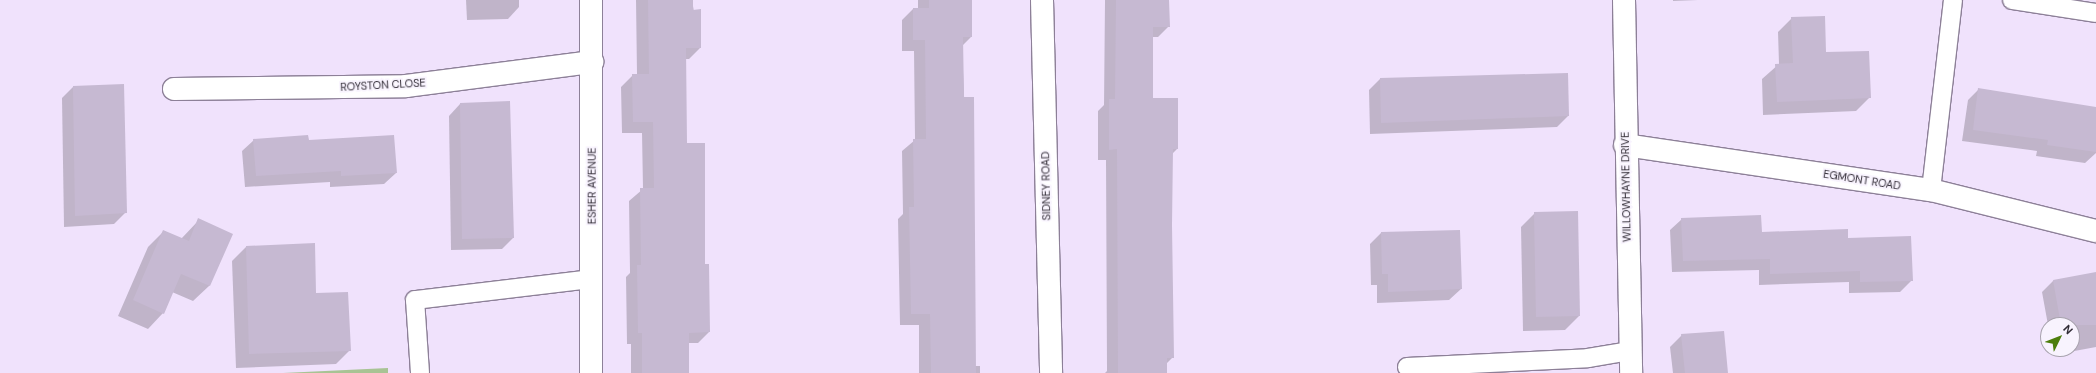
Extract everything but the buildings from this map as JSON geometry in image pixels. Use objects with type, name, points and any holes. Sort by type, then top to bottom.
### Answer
[{"type":"street","name":"ESHER AVENUE","points":[[591,0],[592,373]]},
{"type":"street","name":"SIDNEY ROAD","points":[[1042,0],[1051,373]]},
{"type":"street","name":"WILLOWHAYNE DRIVE","points":[[1624,0],[1625,145],[1631,373]]},
{"type":"street","name":"ROYSTON CLOSE","points":[[174,89],[406,86],[592,62]]},
{"type":"street","name":"EGMONT ROAD","points":[[1625,145],[1931,190],[2096,231]]},
{"type":"lane","points":[[1931,190],[1953,0]]},
{"type":"lane","points":[[2012,0],[2096,13]]},
{"type":"lane","points":[[420,373],[415,300],[592,280]]},
{"type":"lane","points":[[1407,367],[1588,358],[1630,351]]},
{"type":"green space","points":[[388,368],[388,373],[283,373]]}]
